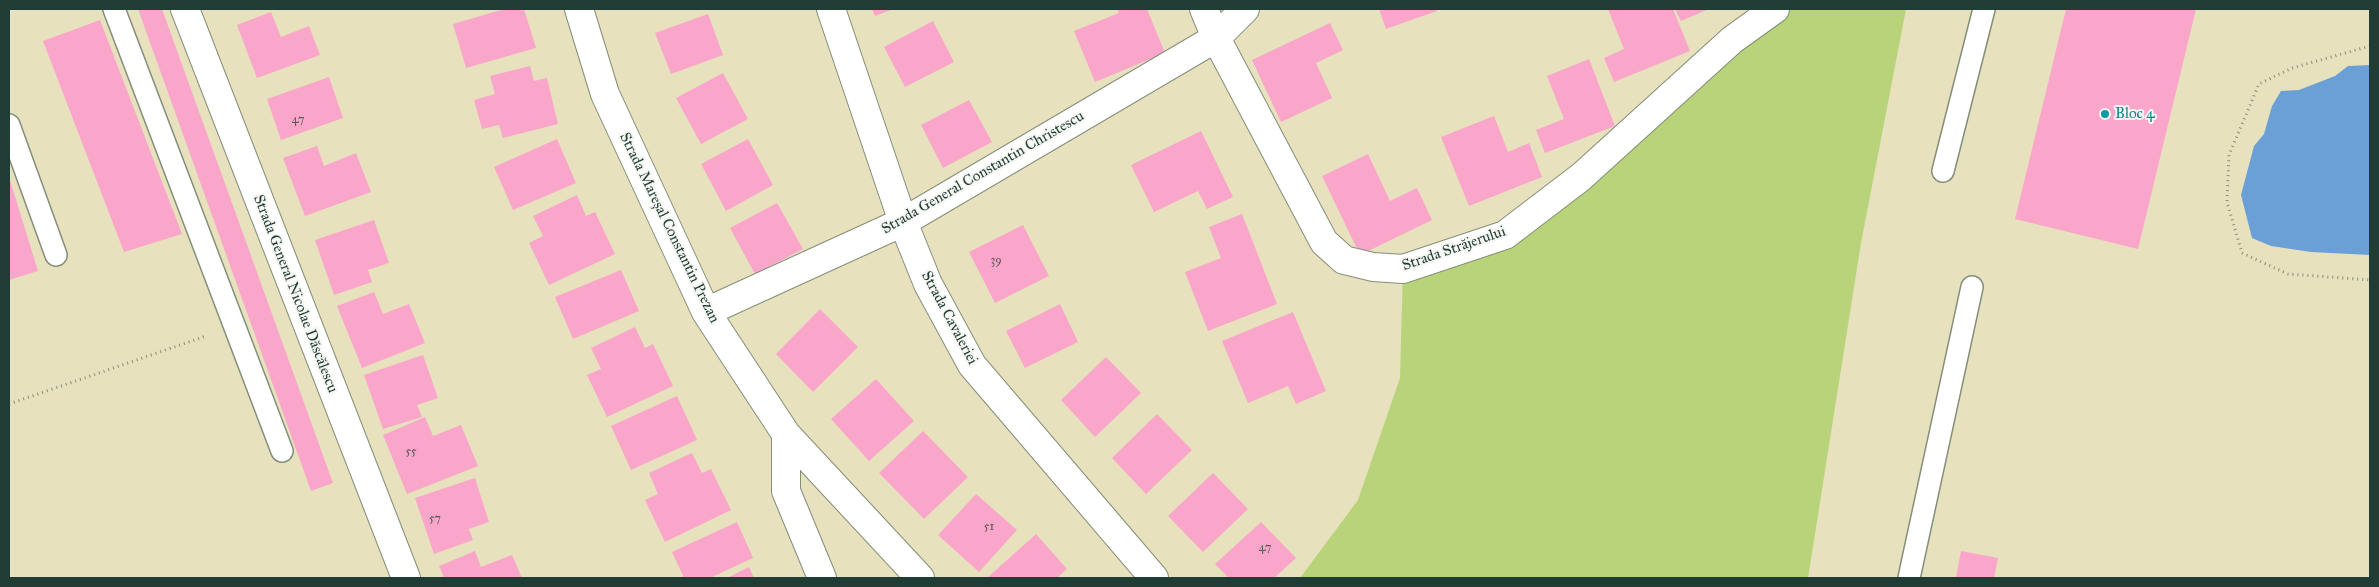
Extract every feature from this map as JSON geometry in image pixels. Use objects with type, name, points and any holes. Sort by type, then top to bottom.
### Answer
[{"type":"street","name":"Strada General Nicolae Dăscălescu","points":[[185,9],[406,578]]},
{"type":"street","name":"Strada Mareșal Constantin Prezan","points":[[579,9],[605,94],[706,312],[786,434],[920,578]]},
{"type":"street","name":"Strada Cavaleriei","points":[[831,9],[903,222],[928,284],[972,365],[1154,578]]},
{"type":"street","name":"Strada Străjerului","points":[[1204,9],[1216,38],[1324,242],[1344,260],[1373,267],[1403,269],[1505,235],[1581,177],[1732,40],[1775,9]]},
{"type":"street","name":"Strada General Constantin Christescu","points":[[706,312],[903,222],[1216,38],[1245,9]]},
{"type":"street","points":[[786,434],[786,491],[822,578]]},
{"type":"lane","points":[[114,9],[282,451]]},
{"type":"lane","points":[[1943,172],[1984,9]]},
{"type":"lane","points":[[9,125],[56,255]]},
{"type":"lane","points":[[1909,578],[1972,286]]},
{"type":"path","points":[[2370,46],[2292,68],[2259,84],[2228,156],[2227,202],[2242,252],[2288,274],[2370,280]]},
{"type":"path","points":[[9,404],[235,326]]},
{"type":"green space","points":[[1775,9],[1906,9],[1861,243],[1808,578],[1300,578],[1358,500],[1400,378],[1403,269],[1505,235]]},
{"type":"water","points":[[2370,65],[2370,255],[2311,252],[2271,246],[2252,238],[2241,195],[2254,146],[2264,134],[2272,106],[2281,91],[2299,90],[2335,76],[2348,66]]},
{"type":"building","points":[[138,9],[162,9],[333,483],[311,491]]},
{"type":"building","points":[[504,9],[524,9],[536,48],[466,68],[453,24]]},
{"type":"building","points":[[872,9],[894,9],[875,16]]},
{"type":"building","points":[[1117,9],[1147,9],[1165,53],[1095,82],[1074,31],[1119,13]]},
{"type":"building","points":[[1379,9],[1436,9],[1437,11],[1386,29]]},
{"type":"building","points":[[1608,9],[1673,9],[1690,51],[1614,82],[1604,58],[1624,49]]},
{"type":"building","points":[[1675,9],[1709,9],[1681,21]]},
{"type":"building","name":"Bloc 4","points":[[2066,9],[2196,9],[2138,249],[2015,219]]},
{"type":"building","points":[[271,12],[281,37],[309,26],[320,55],[257,78],[237,25]]},
{"type":"building","points":[[708,14],[723,55],[671,74],[655,33]]},
{"type":"building","points":[[100,20],[182,234],[124,252],[43,41]]},
{"type":"building","points":[[933,21],[954,62],[905,87],[884,47]]},
{"type":"building","points":[[1330,23],[1343,50],[1316,63],[1332,98],[1281,122],[1252,60]]},
{"type":"building","points":[[1589,59],[1615,126],[1545,153],[1536,130],[1564,119],[1547,76]]},
{"type":"building","points":[[530,66],[534,81],[547,78],[558,124],[503,138],[499,125],[482,129],[474,100],[495,94],[490,76]]},
{"type":"building","points":[[723,73],[748,119],[701,144],[676,98]]},
{"type":"building","points":[[329,77],[343,118],[281,140],[267,99]]},
{"type":"building","points":[[969,100],[992,142],[943,168],[921,125]]},
{"type":"building","points":[[1494,116],[1508,152],[1529,143],[1542,177],[1469,206],[1441,137]]},
{"type":"building","points":[[1201,131],[1233,197],[1207,209],[1198,191],[1154,212],[1131,165]]},
{"type":"building","points":[[557,139],[576,183],[513,210],[494,167]]},
{"type":"building","points":[[748,139],[773,185],[726,211],[701,164]]},
{"type":"building","points":[[317,146],[324,166],[356,153],[371,192],[305,216],[283,158]]},
{"type":"building","points":[[1368,154],[1390,201],[1417,188],[1432,220],[1360,255],[1322,176]]},
{"type":"building","points":[[9,177],[38,271],[9,280]]},
{"type":"building","points":[[577,195],[586,216],[595,212],[615,254],[549,285],[529,243],[543,236],[533,216]]},
{"type":"building","points":[[777,203],[803,249],[755,274],[730,228]]},
{"type":"building","points":[[1242,214],[1277,304],[1208,331],[1185,272],[1221,258],[1209,227]]},
{"type":"building","points":[[374,220],[389,263],[368,270],[372,282],[334,295],[315,240]]},
{"type":"building","points":[[1023,225],[1049,276],[995,303],[969,252]]},
{"type":"building","points":[[621,270],[639,311],[573,339],[555,297]]},
{"type":"building","points":[[374,292],[383,314],[409,304],[425,343],[362,368],[337,306]]},
{"type":"building","points":[[1060,304],[1078,342],[1025,368],[1006,331]]},
{"type":"building","points":[[820,309],[858,347],[813,392],[776,354]]},
{"type":"building","points":[[1293,312],[1326,391],[1296,404],[1288,386],[1248,403],[1222,341]]},
{"type":"building","points":[[635,327],[645,348],[653,344],[673,386],[607,417],[587,375],[601,369],[591,348]]},
{"type":"building","points":[[423,355],[438,398],[417,405],[422,417],[383,429],[364,375]]},
{"type":"building","points":[[1106,357],[1141,393],[1095,437],[1061,400]]},
{"type":"building","points":[[876,379],[914,421],[869,461],[831,419]]},
{"type":"building","points":[[677,396],[697,440],[631,470],[611,426]]},
{"type":"building","points":[[1157,414],[1192,450],[1146,494],[1112,458]]},
{"type":"building","points":[[425,417],[433,436],[461,425],[478,466],[407,494],[383,435]]},
{"type":"building","points":[[923,431],[968,477],[924,519],[879,473]]},
{"type":"building","points":[[692,453],[702,473],[711,469],[731,510],[665,542],[645,500],[658,494],[649,473]]},
{"type":"building","points":[[1213,473],[1248,509],[1203,552],[1168,516]]},
{"type":"building","points":[[475,478],[489,522],[469,529],[473,540],[434,554],[415,498]]},
{"type":"building","points":[[976,494],[1017,530],[979,572],[938,535]]},
{"type":"building","points":[[737,522],[753,558],[710,578],[684,578],[672,552]]},
{"type":"building","points":[[1261,522],[1296,558],[1274,578],[1229,578],[1215,564]]},
{"type":"building","points":[[1036,534],[1067,569],[1057,578],[987,578]]},
{"type":"building","points":[[475,551],[481,567],[512,555],[522,578],[444,578],[439,566]]},
{"type":"building","points":[[1961,551],[1998,558],[1994,578],[1956,578]]},
{"type":"building","points":[[749,567],[754,578],[727,578]]},
{"type":"place","name":"Bloc 4","points":[[2105,114]]}]
